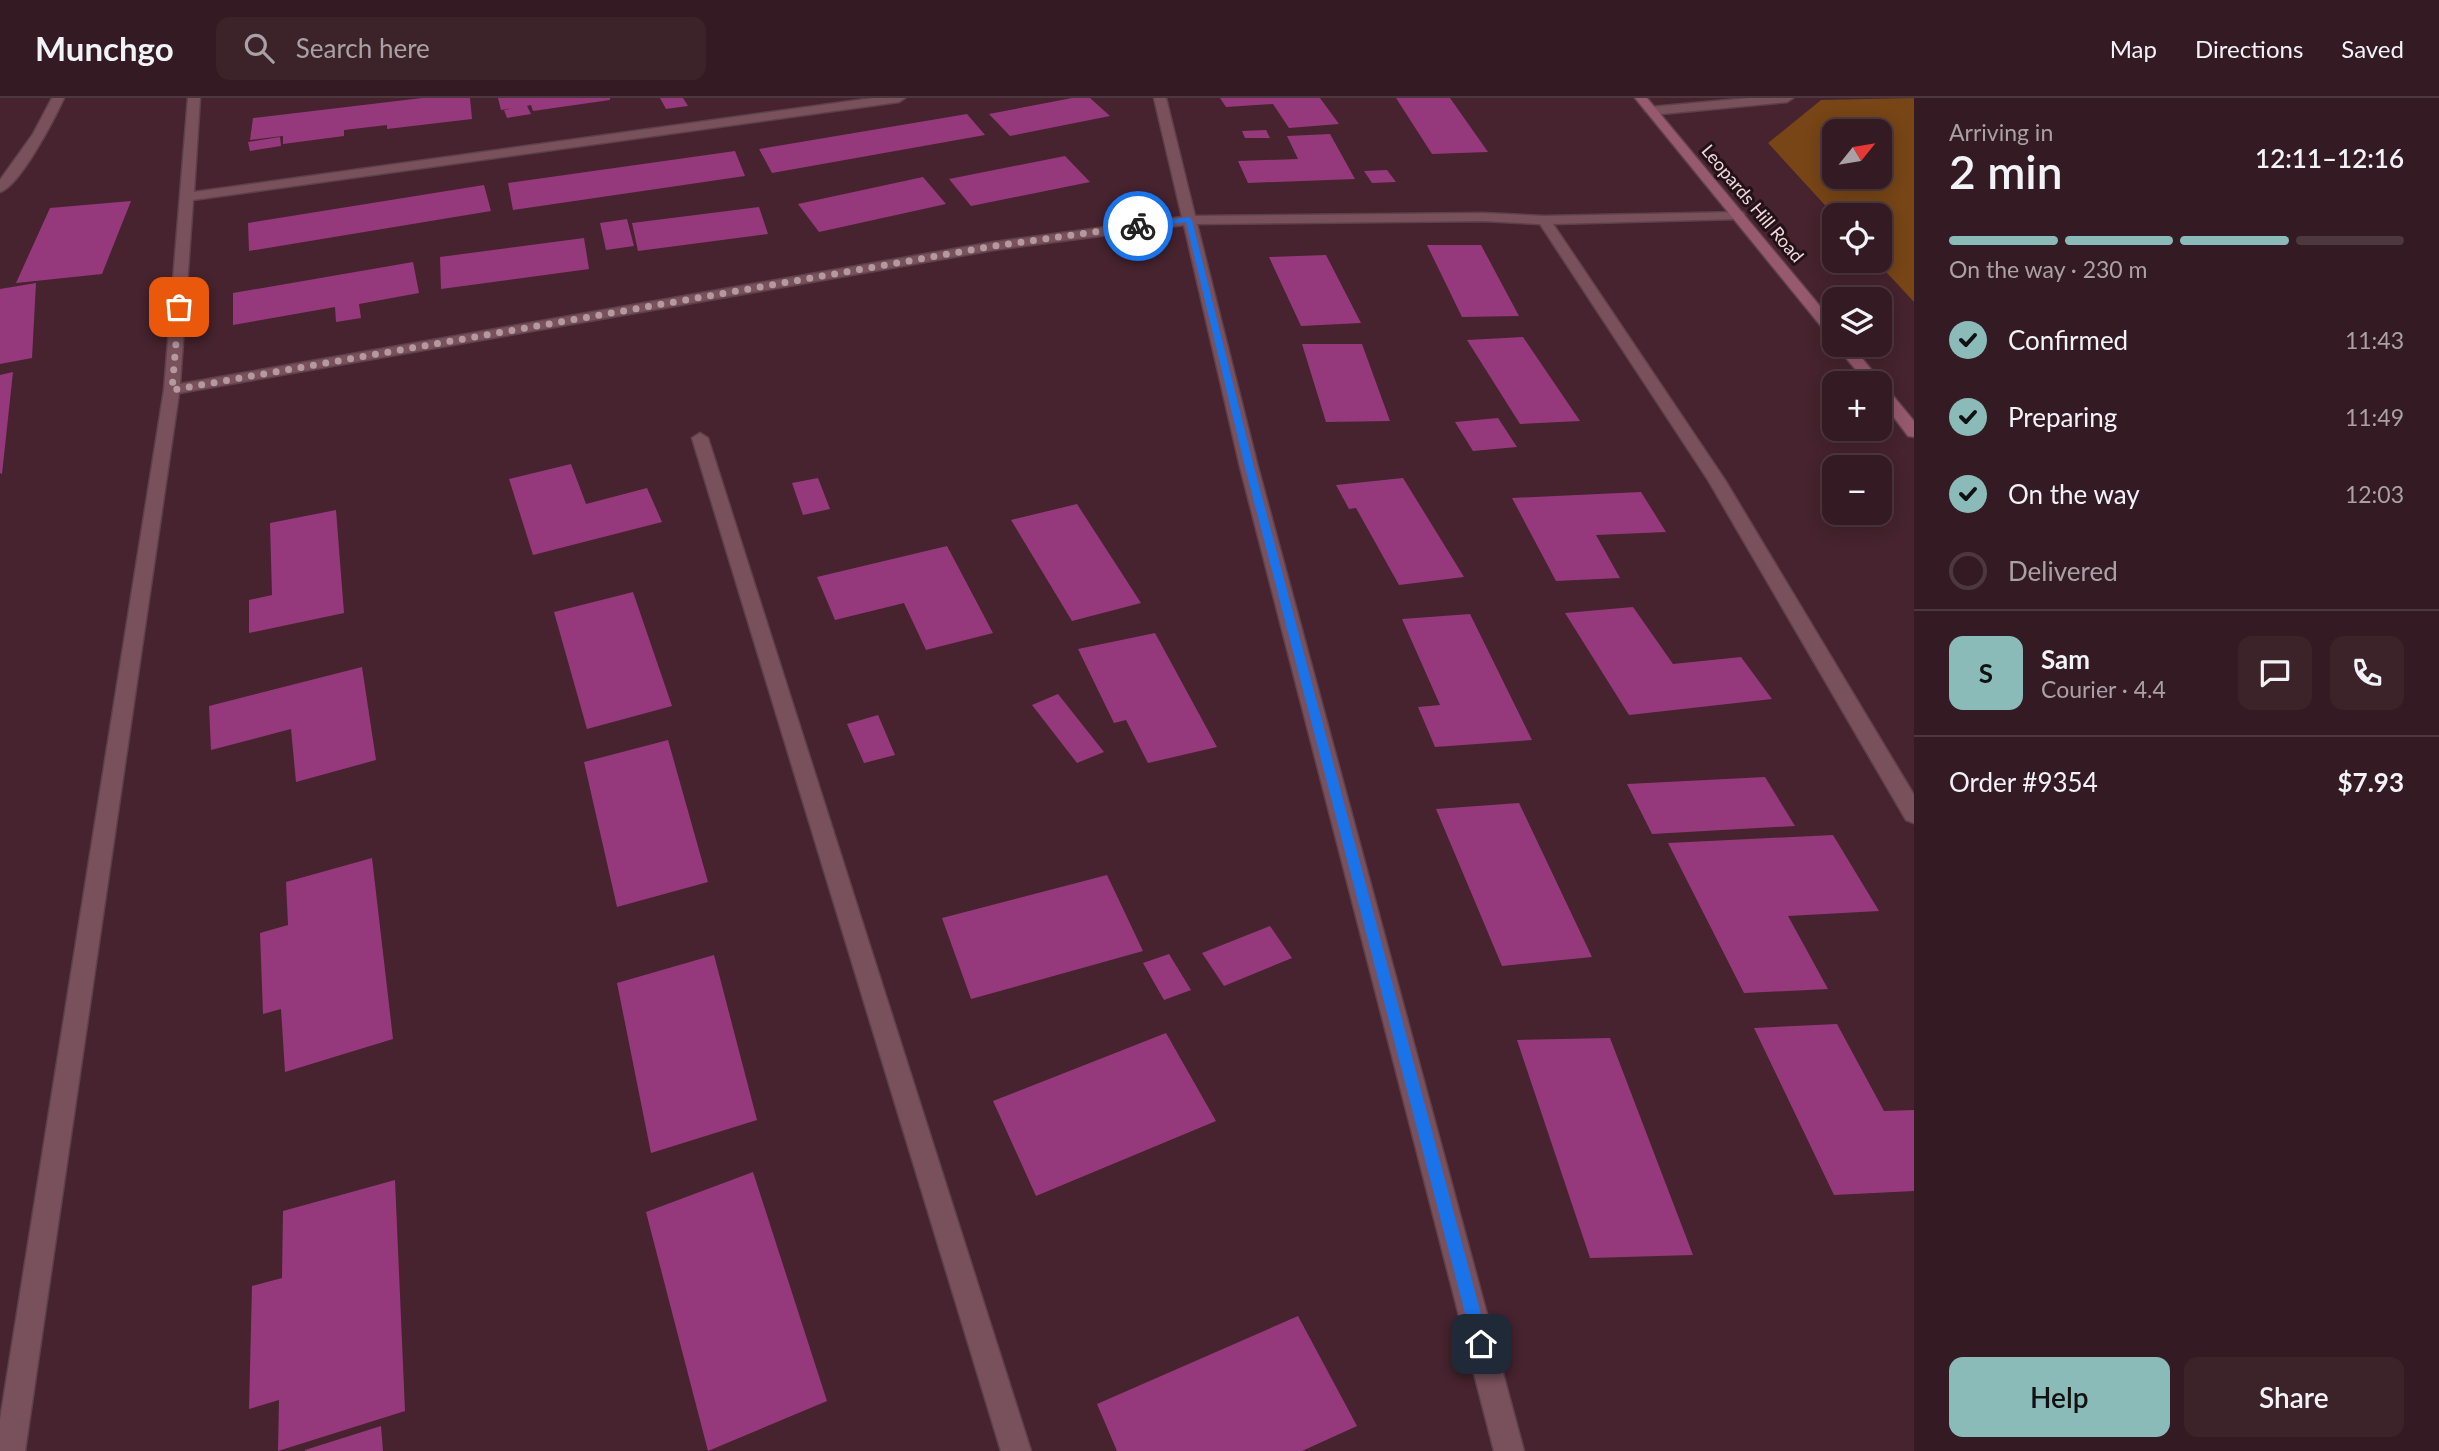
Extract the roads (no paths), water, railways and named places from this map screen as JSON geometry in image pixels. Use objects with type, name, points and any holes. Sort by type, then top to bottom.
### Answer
[{"type":"main road","name":"Leopards Hill Road","points":[[1642,98],[1822,318]]},
{"type":"main road","points":[[1853,357],[1865,371]]},
{"type":"main road","points":[[1892,404],[1914,432]]},
{"type":"street","points":[[0,188],[25,158],[50,118],[58,98]]},
{"type":"street","points":[[10,1451],[172,390],[194,98]]},
{"type":"street","points":[[188,197],[899,98]]},
{"type":"street","points":[[1160,98],[1249,467],[1508,1451]]},
{"type":"street","points":[[1651,111],[1787,98]]},
{"type":"street","points":[[172,390],[994,246],[1189,220],[1483,217],[1544,220],[1738,215]]},
{"type":"street","points":[[1544,220],[1716,480],[1914,814]]},
{"type":"street","points":[[700,438],[1016,1451]]}]
